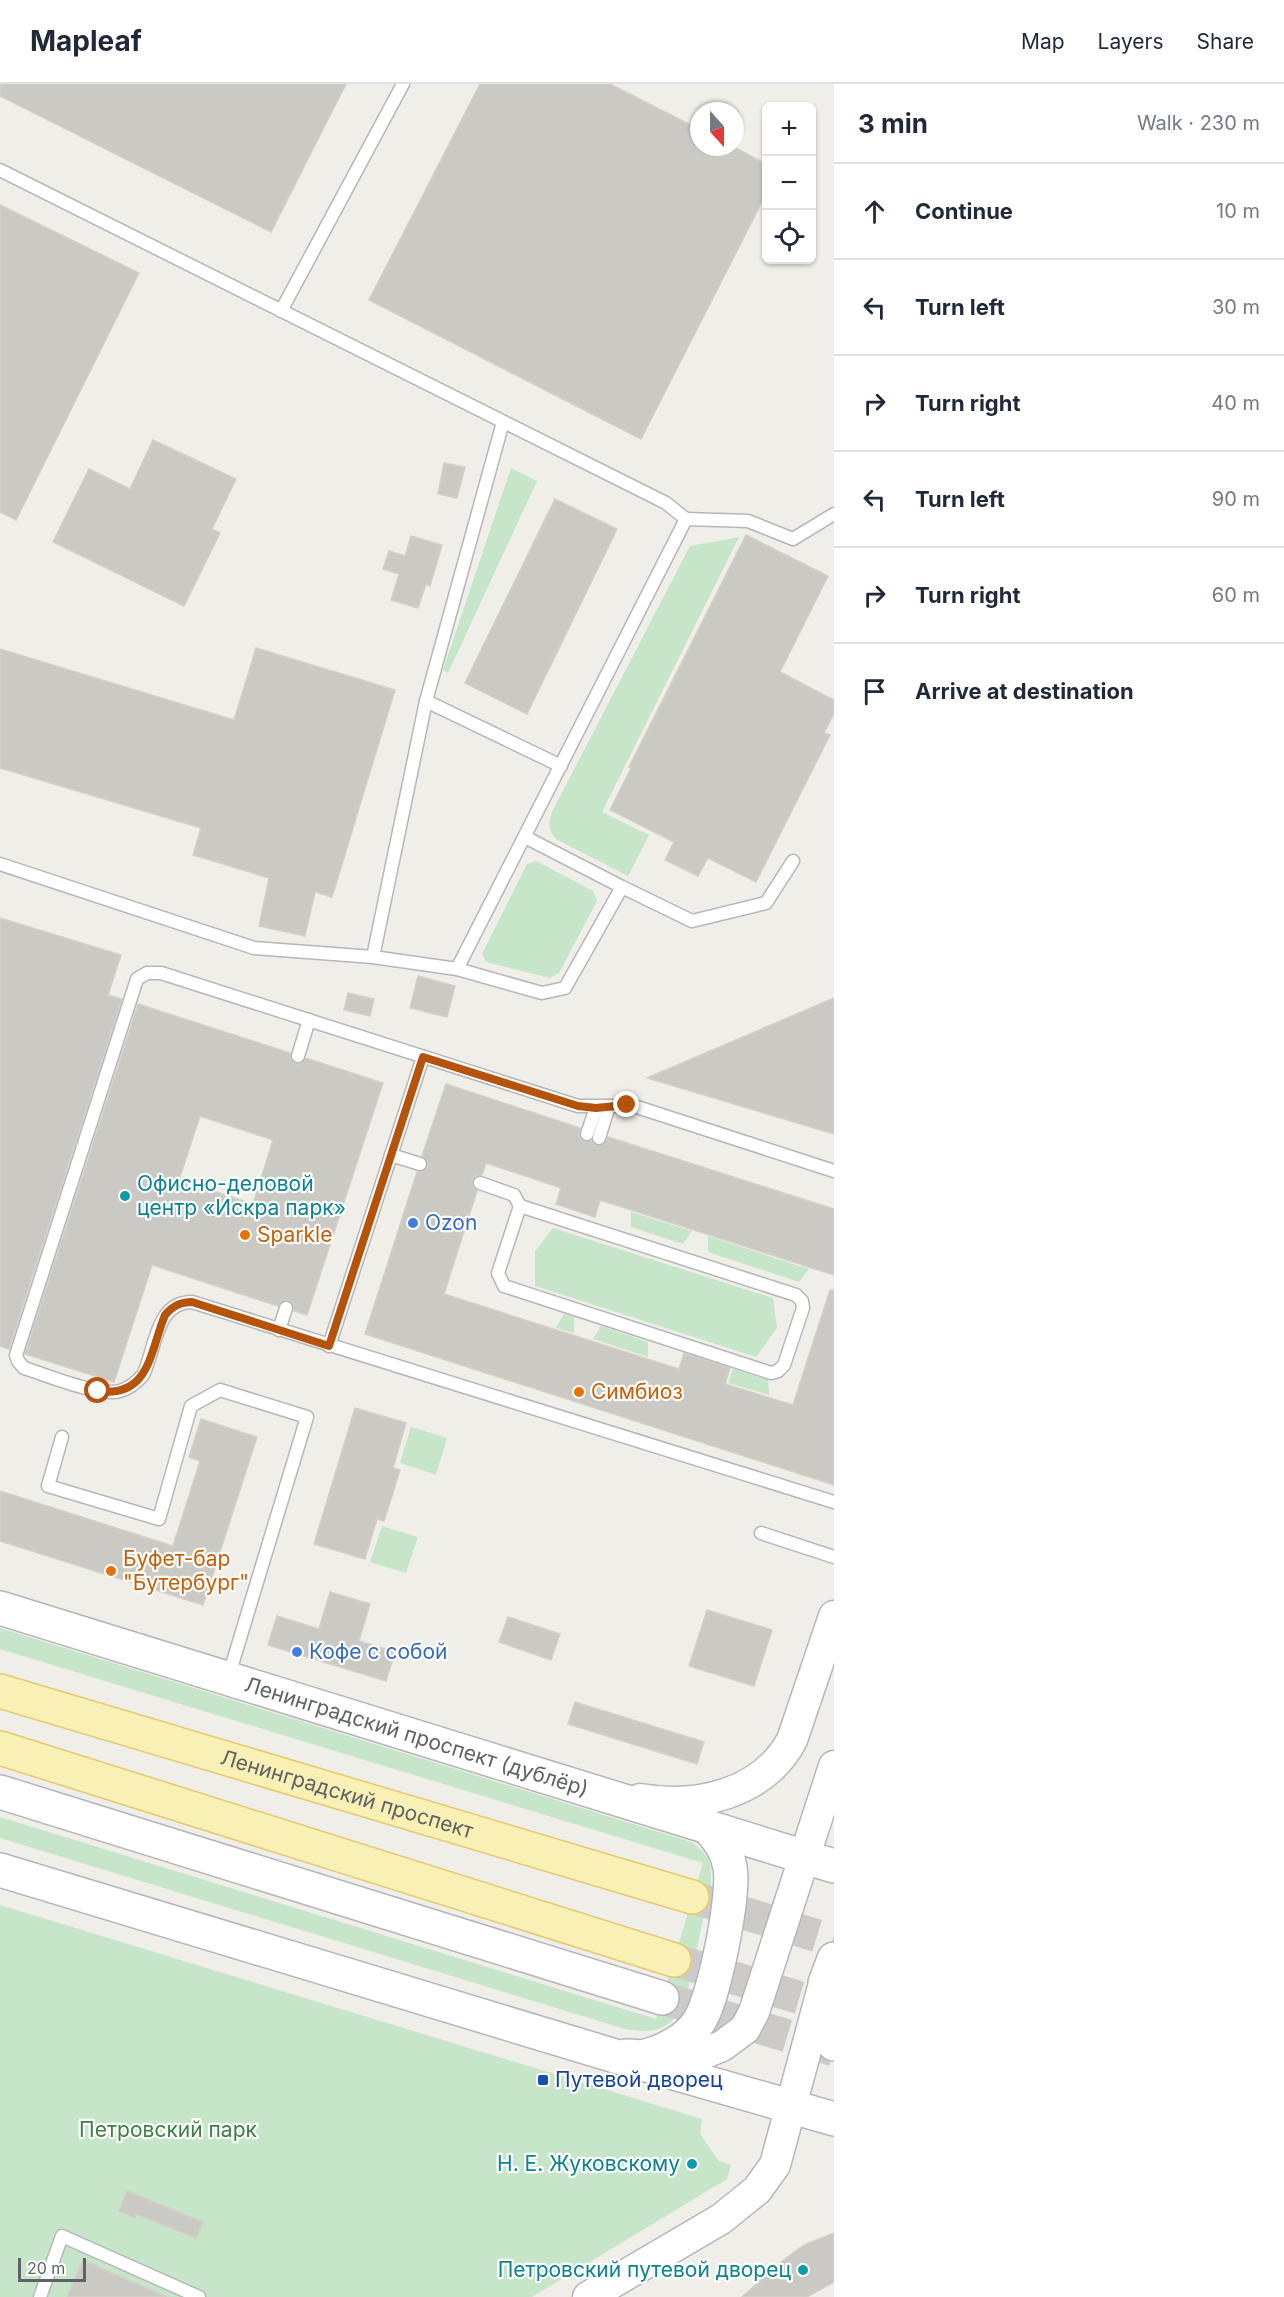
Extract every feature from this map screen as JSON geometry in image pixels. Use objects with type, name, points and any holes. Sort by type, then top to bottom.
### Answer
[{"type":"main road","name":"Ленинградский проспект (дублёр)","points":[[0,1608],[819,1861]]},
{"type":"main road","name":"Ленинградский проспект","points":[[3,1691],[692,1898]]},
{"type":"main road","points":[[0,1748],[674,1960]]},
{"type":"main road","points":[[0,1792],[663,1998]]},
{"type":"main road","points":[[615,2056],[647,2056],[678,2043],[698,2024],[710,2001],[731,1898],[730,1867],[723,1846],[708,1827]]},
{"type":"main road","points":[[0,1870],[615,2056],[834,2119]]},
{"type":"main road","points":[[829,1971],[829,2033],[834,2044]]},
{"type":"street","points":[[598,1791],[650,1801],[679,1802],[726,1794],[759,1778],[778,1762],[792,1740],[834,1616]]},
{"type":"street","points":[[647,2056],[700,2055],[722,2046],[746,2029],[819,1861],[834,1766]]},
{"type":"street","points":[[588,2297],[721,2219],[757,2190],[775,2165],[829,1971]]},
{"type":"lane","points":[[281,311],[403,84]]},
{"type":"lane","points":[[0,170],[666,503],[686,519],[748,521],[793,539],[834,514]]},
{"type":"lane","points":[[373,957],[426,701],[503,422]]},
{"type":"lane","points":[[457,969],[686,519]]},
{"type":"lane","points":[[426,701],[561,766]]},
{"type":"lane","points":[[525,837],[692,921],[766,903],[793,861]]},
{"type":"lane","points":[[0,864],[254,948],[373,957],[457,969],[542,993],[565,988],[622,887]]},
{"type":"lane","points":[[834,1171],[634,1107],[578,1106],[161,973],[147,973],[137,979],[16,1355],[24,1368],[98,1391],[110,1392],[128,1388],[143,1375],[165,1315],[176,1305],[192,1302],[834,1502]]},
{"type":"lane","points":[[297,1056],[309,1020]]},
{"type":"lane","points":[[329,1346],[423,1057]]},
{"type":"lane","points":[[596,1108],[593,1136],[609,1106]]},
{"type":"lane","points":[[391,1155],[420,1164]]},
{"type":"lane","points":[[480,1183],[514,1195],[520,1206],[796,1295],[803,1308],[784,1365],[778,1371],[771,1373],[504,1286],[498,1273],[520,1206]]},
{"type":"lane","points":[[279,1330],[286,1308]]},
{"type":"lane","points":[[62,1437],[48,1486],[159,1519],[191,1406],[220,1390],[307,1417],[228,1678]]},
{"type":"lane","points":[[761,1533],[834,1557]]},
{"type":"lane","points":[[40,2297],[62,2236],[199,2297]]},
{"type":"green space","points":[[511,468],[537,481],[448,673],[443,670]]},
{"type":"green space","points":[[739,537],[602,812],[649,835],[628,876],[556,839],[550,826],[552,812],[690,546]]},
{"type":"green space","points":[[536,861],[593,891],[597,901],[559,973],[550,978],[486,962],[482,954],[527,864]]},
{"type":"green space","points":[[631,1212],[692,1231],[683,1244],[631,1227]]},
{"type":"green space","points":[[553,1228],[773,1298],[777,1328],[756,1357],[535,1286],[535,1251]]},
{"type":"green space","points":[[708,1236],[809,1269],[799,1282],[708,1252]]},
{"type":"green space","points":[[564,1314],[574,1317],[574,1333],[556,1328]]},
{"type":"green space","points":[[601,1326],[648,1342],[648,1357],[593,1339]]},
{"type":"green space","points":[[733,1369],[768,1380],[769,1395],[728,1383]]},
{"type":"green space","points":[[411,1427],[447,1438],[436,1475],[400,1463]]},
{"type":"green space","points":[[382,1526],[418,1537],[406,1573],[370,1562]]},
{"type":"green space","points":[[0,1628],[691,1842],[708,1859],[711,1882],[685,2004],[673,2020],[660,2028],[645,2031],[625,2029],[0,1838],[0,1817],[656,2019],[703,1863],[0,1649]]},
{"type":"green space","name":"Петровский парк","points":[[0,1905],[702,2119],[700,2134],[719,2161],[731,2165],[727,2179],[532,2297],[0,2297]]},
{"type":"building","points":[[0,84],[346,84],[271,232],[0,96]]},
{"type":"building","points":[[480,84],[610,84],[690,124],[690,156],[744,156],[744,152],[762,162],[762,202],[641,439],[369,300]]},
{"type":"building","points":[[0,205],[139,273],[16,520],[0,512]]},
{"type":"building","points":[[153,440],[236,479],[212,529],[220,533],[184,606],[53,542],[89,469],[130,489]]},
{"type":"building","points":[[444,463],[465,467],[457,498],[438,494]]},
{"type":"building","points":[[555,499],[617,529],[527,714],[465,683]]},
{"type":"building","points":[[746,535],[828,576],[780,672],[834,700],[834,714],[824,733],[830,735],[756,882],[708,858],[698,876],[665,860],[674,842],[610,810],[631,768],[629,767]]},
{"type":"building","points":[[411,536],[442,545],[430,586],[426,584],[418,608],[391,600],[399,574],[383,569],[389,551],[405,556]]},
{"type":"building","points":[[256,648],[395,690],[332,897],[315,892],[305,936],[259,926],[269,878],[193,855],[201,828],[0,768],[0,649],[234,720]]},
{"type":"building","points":[[0,918],[121,955],[108,995],[122,999],[9,1349],[0,1346]]},
{"type":"building","points":[[418,976],[455,986],[447,1017],[410,1008]]},
{"type":"building","points":[[348,993],[374,999],[370,1016],[344,1010]]},
{"type":"building","points":[[834,998],[834,1134],[647,1078]]},
{"type":"building","name":"Офисно-деловой центр «Искра парк»","points":[[138,1004],[290,1053],[290,1058],[295,1064],[300,1064],[306,1058],[383,1083],[307,1315],[294,1311],[292,1303],[288,1300],[281,1302],[278,1306],[152,1265],[114,1382],[25,1354]],"holes":[[[200,1116],[273,1140],[253,1204],[179,1180]]]},
{"type":"building","points":[[446,1084],[580,1128],[581,1140],[591,1141],[596,1146],[604,1144],[608,1137],[834,1209],[834,1275],[600,1200],[595,1217],[556,1204],[561,1188],[486,1163],[482,1175],[475,1176],[472,1181],[473,1188],[477,1191],[444,1294],[679,1369],[684,1353],[730,1368],[725,1384],[793,1405],[830,1290],[834,1290],[834,1485],[365,1334],[417,1172],[422,1172],[428,1167],[428,1162],[422,1156]]},
{"type":"building","points":[[355,1408],[406,1423],[393,1468],[400,1470],[384,1521],[377,1519],[365,1559],[314,1544]]},
{"type":"building","points":[[201,1419],[257,1437],[203,1605],[0,1541],[0,1491],[173,1546],[200,1461],[189,1457]]},
{"type":"building","points":[[330,1592],[370,1604],[359,1641],[395,1652],[386,1681],[268,1645],[277,1616],[319,1629]]},
{"type":"building","points":[[707,1610],[772,1630],[754,1686],[689,1666]]},
{"type":"building","points":[[508,1617],[560,1634],[551,1660],[499,1642]]},
{"type":"building","points":[[575,1702],[704,1742],[697,1764],[568,1724]]},
{"type":"building","points":[[127,2191],[203,2222],[196,2238],[136,2214],[135,2218],[119,2211]]},
{"type":"building","name":"Петровский путевой дворец","points":[[834,2233],[834,2282],[807,2297],[742,2297],[804,2245]]},
{"type":"building","points":[[83,2260],[167,2297],[67,2297]]},
{"type":"tunnel","points":[[692,1897],[834,1941]]},
{"type":"tunnel","points":[[674,1960],[834,2008]]},
{"type":"tunnel","points":[[662,1998],[834,2050]]},
{"type":"place","name":"Офисно-деловой центр «Искра парк»","points":[[125,1196]]},
{"type":"place","name":"Ozon","points":[[413,1223]]},
{"type":"place","name":"Sparkle","points":[[245,1235]]},
{"type":"place","name":"Симбиоз","points":[[579,1392]]},
{"type":"place","name":"Буфет-бар \"Бутербург\"","points":[[111,1571]]},
{"type":"place","name":"Кофе с собой","points":[[297,1652]]},
{"type":"place","name":"Путевой дворец","points":[[543,2080]]},
{"type":"place","name":"Н. Е. Жуковскому","points":[[692,2164]]},
{"type":"place","name":"Петровский путевой дворец","points":[[803,2270]]},
{"type":"route","points":[[98,1391],[120,1391],[128,1388],[143,1375],[165,1315],[171,1308],[184,1302],[192,1302],[329,1346],[423,1057],[578,1106],[602,1108],[627,1105]]}]
